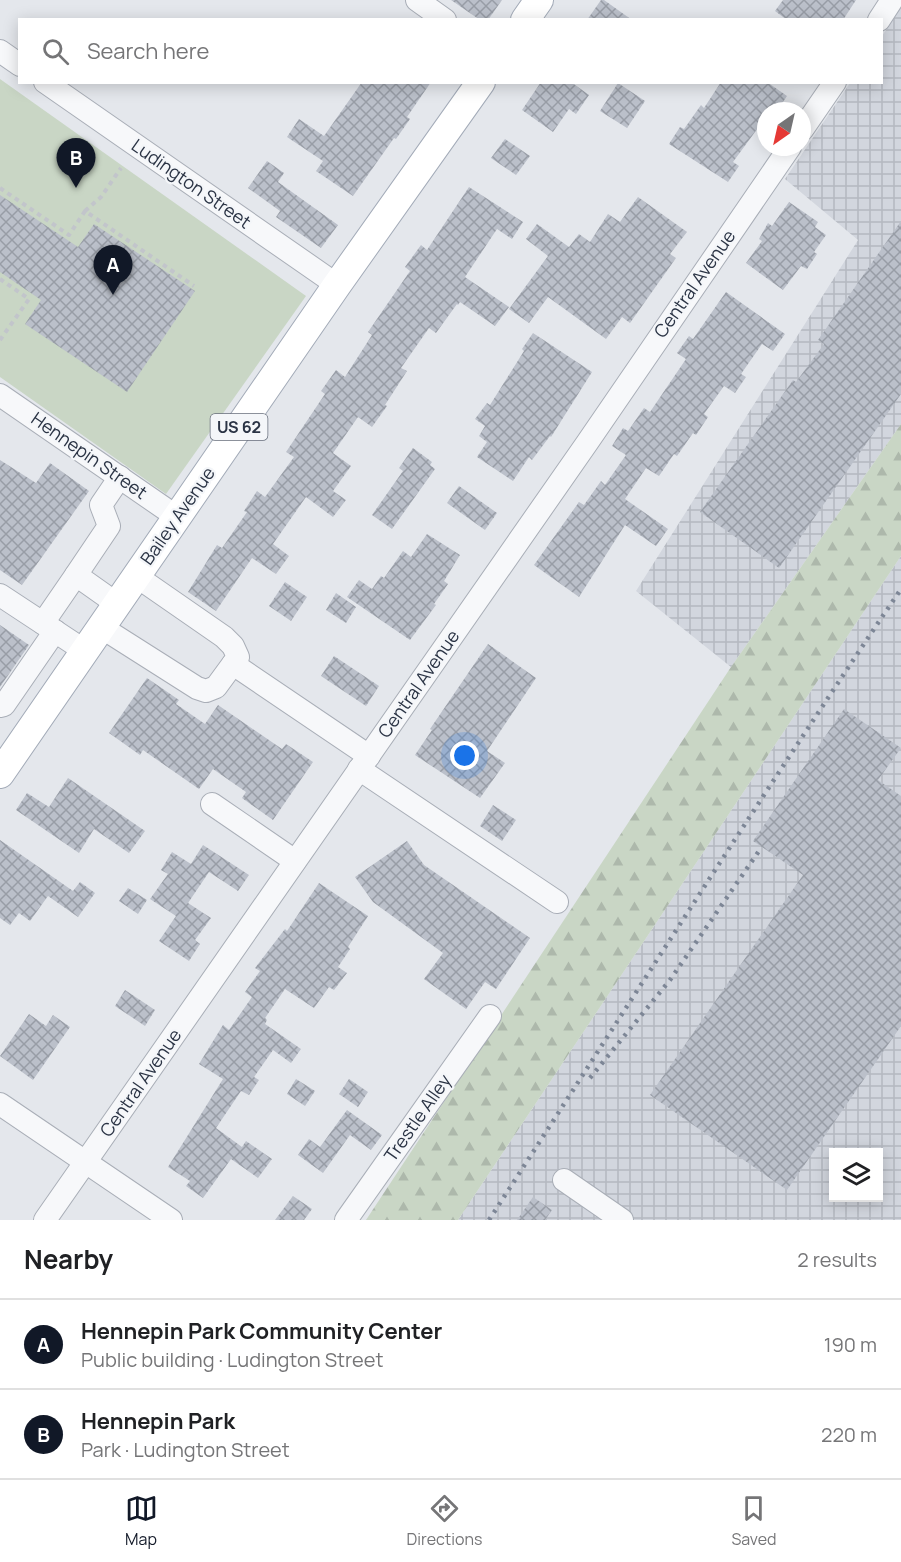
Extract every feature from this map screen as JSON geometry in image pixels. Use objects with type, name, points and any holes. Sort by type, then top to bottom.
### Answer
[{"type":"main road","points":[[526,18],[539,0]]},
{"type":"main road","name":"Bailey Avenue","points":[[4,758],[85,651],[337,285],[480,84]]},
{"type":"street","points":[[417,0],[442,18]]},
{"type":"street","points":[[880,18],[892,0]]},
{"type":"street","points":[[0,51],[18,64]]},
{"type":"street","name":"Ludington Street","points":[[48,84],[337,285]]},
{"type":"street","points":[[811,117],[834,84]]},
{"type":"street","name":"Central Avenue","points":[[45,1220],[784,156]]},
{"type":"street","name":"Hennepin Street","points":[[0,394],[177,517]]},
{"type":"street","points":[[0,706],[4,705],[76,575],[109,526],[101,505],[120,477]]},
{"type":"street","points":[[76,575],[117,604]]},
{"type":"street","points":[[101,627],[196,688],[206,691],[216,687],[238,657],[233,646],[224,636],[136,576]]},
{"type":"street","points":[[0,595],[85,651]]},
{"type":"street","points":[[233,663],[364,762],[557,902]]},
{"type":"street","points":[[212,804],[295,861]]},
{"type":"street","name":"Trestle Alley","points":[[346,1220],[490,1016]]},
{"type":"street","points":[[0,1104],[171,1220]]},
{"type":"street","points":[[564,1180],[622,1220]]},
{"type":"path","points":[[0,188],[69,235],[85,211],[101,197],[121,168]]},
{"type":"path","points":[[85,211],[194,286]]},
{"type":"path","points":[[0,279],[29,299],[0,340]]},
{"type":"shaded area","points":[[901,7],[901,424],[731,667],[636,591],[858,240],[785,179],[801,156],[811,156],[811,141],[849,84],[883,84],[883,34]]},
{"type":"shaded area","points":[[901,556],[901,1220],[458,1220]]},
{"type":"green space","points":[[0,79],[306,296],[166,494],[0,377]]},
{"type":"green space","points":[[901,424],[901,556],[458,1220],[366,1220],[731,667]]},
{"type":"building","points":[[451,0],[502,0],[489,18],[477,18]]},
{"type":"building","points":[[601,0],[604,0],[629,18],[588,18]]},
{"type":"building","points":[[783,0],[856,0],[844,18],[784,18],[775,11]]},
{"type":"building","points":[[361,84],[430,84],[407,117],[410,119],[353,196],[316,171],[323,161],[287,137],[299,119],[324,136]]},
{"type":"building","points":[[540,84],[574,84],[589,95],[576,114],[569,109],[553,132],[522,110]]},
{"type":"building","points":[[617,84],[645,101],[627,128],[600,111]]},
{"type":"building","points":[[720,84],[770,84],[787,96],[783,102],[757,102],[757,129],[733,162],[739,166],[728,182],[669,144],[680,127],[684,129],[701,105],[704,108]]},
{"type":"building","points":[[505,139],[530,156],[516,175],[491,158]]},
{"type":"building","points":[[267,161],[284,173],[278,182],[338,225],[321,248],[276,217],[280,211],[248,188]]},
{"type":"building","points":[[469,187],[523,222],[512,239],[497,229],[465,277],[509,307],[495,326],[460,302],[436,333],[429,328],[401,368],[407,371],[372,427],[358,417],[333,453],[351,466],[333,491],[346,500],[333,517],[306,497],[273,544],[289,556],[276,574],[252,558],[216,611],[188,592],[217,545],[222,548],[247,512],[244,511],[257,491],[265,497],[294,457],[286,452],[325,394],[321,391],[336,370],[345,377],[372,335],[368,332],[410,271],[405,267],[421,245],[427,250]]},
{"type":"building","points":[[0,195],[78,247],[94,224],[195,291],[127,392],[25,324],[41,300],[0,272]]},
{"type":"building","points":[[638,197],[687,232],[670,254],[676,258],[630,323],[622,317],[606,339],[548,297],[529,323],[509,309],[548,256],[526,239],[537,224],[569,247],[579,234],[590,242],[608,214],[620,222]]},
{"type":"building","points":[[789,202],[818,222],[815,227],[826,235],[814,252],[817,254],[807,269],[801,266],[783,290],[746,263],[762,241],[759,239],[768,223],[772,226]]},
{"type":"building","points":[[901,221],[901,394],[779,568],[700,512],[793,380],[796,382],[824,344],[818,340]]},
{"type":"building","points":[[726,292],[785,334],[773,351],[762,344],[741,374],[746,377],[735,393],[724,386],[704,414],[708,417],[696,435],[693,433],[677,456],[674,454],[659,476],[646,468],[625,499],[668,529],[656,546],[625,525],[579,597],[534,565],[579,502],[584,505],[601,481],[605,485],[626,455],[612,446],[623,428],[628,431],[644,408],[650,412],[686,359],[677,353],[689,336],[693,339]]},
{"type":"building","points":[[533,333],[592,372],[551,437],[532,460],[529,457],[513,481],[477,457],[487,442],[479,436],[485,426],[475,419],[487,403],[490,405]]},
{"type":"building","points":[[413,448],[432,462],[430,465],[435,469],[392,529],[372,515],[403,471],[399,468]]},
{"type":"building","points":[[0,460],[36,483],[50,463],[89,491],[22,585],[0,570]]},
{"type":"building","points":[[459,486],[497,513],[485,530],[447,503]]},
{"type":"building","points":[[427,534],[460,555],[444,581],[448,584],[434,604],[436,605],[410,640],[347,597],[359,580],[372,589],[381,576],[384,578],[403,551],[411,557]]},
{"type":"building","points":[[285,582],[307,597],[291,621],[269,606]]},
{"type":"building","points":[[336,593],[356,607],[346,623],[326,610]]},
{"type":"building","points":[[0,625],[29,645],[0,687]]},
{"type":"building","points":[[488,644],[536,678],[487,751],[505,763],[480,798],[415,755]]},
{"type":"building","points":[[334,656],[379,686],[366,706],[321,676]]},
{"type":"building","points":[[147,678],[179,700],[176,704],[205,724],[218,705],[282,749],[286,744],[313,762],[273,820],[242,798],[246,792],[213,769],[199,789],[143,750],[140,755],[109,733]]},
{"type":"building","points":[[844,709],[901,748],[878,780],[901,796],[901,1026],[787,1190],[650,1095],[803,875],[753,841]]},
{"type":"building","points":[[68,778],[145,831],[129,853],[94,829],[79,853],[16,810],[27,793],[49,807]]},
{"type":"building","points":[[493,805],[516,820],[502,841],[480,826]]},
{"type":"building","points":[[0,840],[73,891],[80,882],[95,893],[78,917],[48,896],[30,921],[19,913],[10,925],[0,918]]},
{"type":"building","points":[[407,841],[424,865],[530,938],[496,989],[485,982],[466,1009],[424,979],[443,953],[373,902],[355,877]]},
{"type":"building","points":[[203,845],[249,875],[238,891],[209,872],[188,903],[211,918],[195,940],[200,944],[189,961],[159,941],[176,916],[150,899],[168,874],[161,870],[172,852],[191,864]]},
{"type":"building","points":[[319,883],[368,916],[338,967],[347,973],[334,990],[329,987],[314,1008],[285,989],[265,1018],[267,1020],[265,1024],[301,1049],[291,1063],[273,1050],[254,1077],[259,1080],[249,1095],[241,1091],[216,1128],[242,1147],[246,1141],[272,1159],[258,1178],[231,1159],[203,1198],[186,1186],[190,1181],[168,1167],[223,1079],[199,1064],[223,1025],[229,1030],[252,997],[245,992],[260,971],[255,968],[285,929],[287,931]]},
{"type":"building","points":[[128,888],[147,900],[138,914],[119,901]]},
{"type":"building","points":[[125,990],[155,1010],[145,1026],[115,1006]]},
{"type":"building","points":[[29,1014],[46,1026],[53,1015],[70,1027],[33,1080],[0,1056]]},
{"type":"building","points":[[296,1079],[315,1091],[305,1106],[287,1094]]},
{"type":"building","points":[[349,1079],[368,1092],[358,1107],[339,1094]]},
{"type":"building","points":[[347,1110],[382,1135],[371,1150],[350,1135],[323,1173],[298,1155],[309,1139],[320,1147]]},
{"type":"building","points":[[293,1196],[312,1209],[304,1220],[275,1220]]},
{"type":"building","points":[[533,1197],[552,1210],[545,1220],[517,1220]]},
{"type":"railway","points":[[489,1220],[745,824],[901,589]]},
{"type":"railway","points":[[590,1078],[670,980],[761,848]]},
{"type":"place","name":"Hennepin Park","points":[[76,188]]},
{"type":"place","name":"Hennepin Park Community Center","points":[[113,295]]}]
